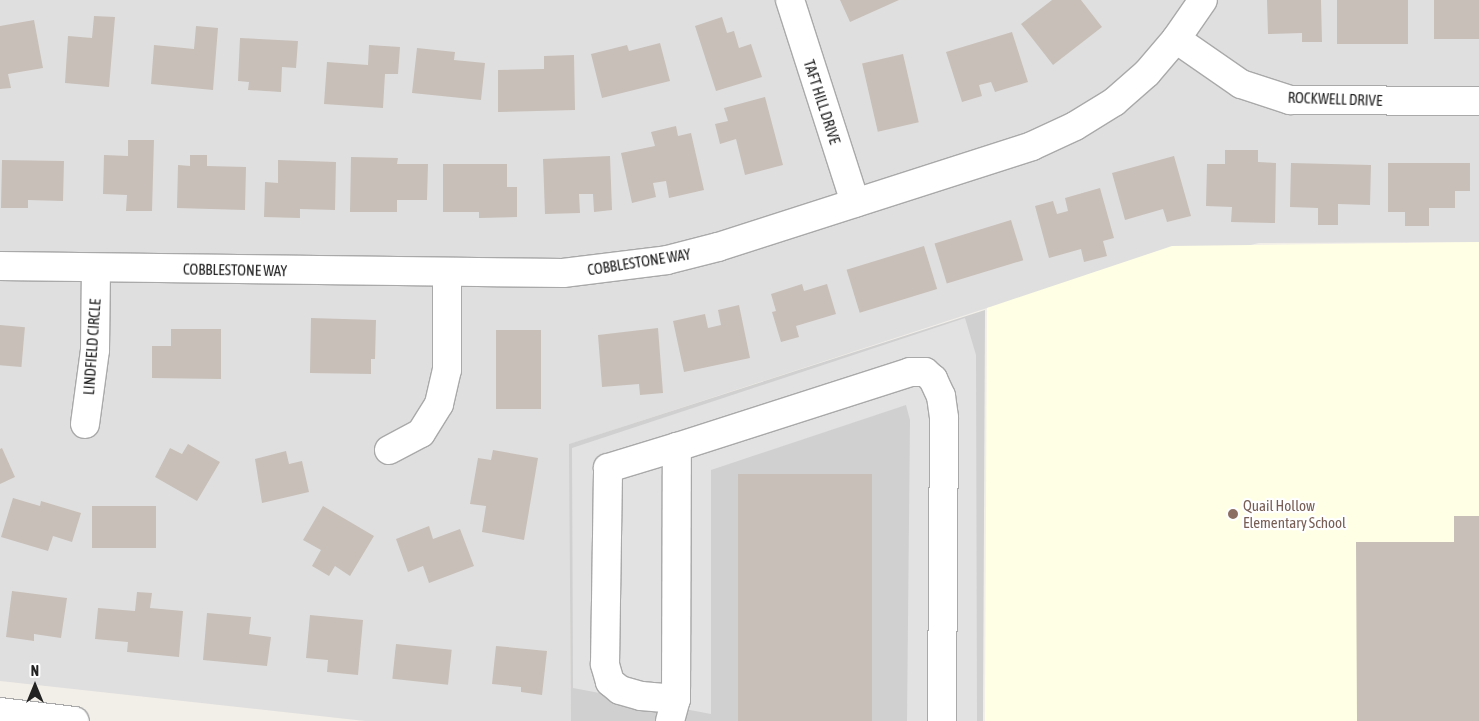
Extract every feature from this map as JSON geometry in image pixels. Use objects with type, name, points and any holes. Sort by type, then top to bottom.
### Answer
[{"type":"street","name":"TAFT HILL DRIVE","points":[[790,0],[855,203]]},
{"type":"street","name":"COBBLESTONE WAY","points":[[0,266],[96,269],[563,273],[633,266],[718,247],[1032,146],[1075,126],[1114,102],[1147,73],[1176,39],[1203,0]]},
{"type":"street","name":"ROCKWELL DRIVE","points":[[1176,39],[1241,84],[1290,100],[1479,102]]},
{"type":"street","name":"LINDFIELD CIRCLE","points":[[85,424],[95,350],[96,269]]},
{"type":"street","points":[[389,450],[421,433],[440,404],[446,370],[447,273]]},
{"type":"street","points":[[677,447],[673,710],[641,696],[620,690],[610,682],[605,664],[608,468],[910,372],[925,372],[933,379],[941,396],[944,418],[942,721]]},
{"type":"street","points":[[0,712],[74,721]]},
{"type":"shaded area","points":[[0,0],[1479,0],[1479,242],[1259,243],[987,308],[570,444],[571,721],[365,721],[0,681]]},
{"type":"shaded area","name":"Quail Hollow Elementary School","points":[[1479,242],[1479,721],[985,721],[987,308],[1172,246]]},
{"type":"shaded area","points":[[985,310],[983,721],[571,721],[569,444]]},
{"type":"shaded area","points":[[965,318],[976,355],[977,721],[907,721],[910,420],[906,405],[711,470],[711,714],[573,688],[572,448]]},
{"type":"building","points":[[840,0],[899,0],[850,22]]},
{"type":"building","points":[[1052,0],[1081,0],[1102,27],[1053,65],[1021,24]]},
{"type":"building","points":[[1267,0],[1321,0],[1322,42],[1302,42],[1302,33],[1268,34]]},
{"type":"building","points":[[1337,0],[1408,0],[1408,44],[1337,44]]},
{"type":"building","points":[[1434,0],[1479,0],[1479,39],[1434,39]]},
{"type":"building","points":[[94,16],[115,17],[109,87],[65,83],[68,36],[92,38]]},
{"type":"building","points":[[722,17],[727,33],[734,31],[739,48],[751,44],[762,77],[716,91],[695,26]]},
{"type":"building","points":[[34,20],[43,68],[8,74],[11,88],[0,89],[0,26]]},
{"type":"building","points":[[196,26],[218,28],[213,90],[151,84],[154,45],[194,49]]},
{"type":"building","points":[[1012,32],[1028,82],[995,92],[991,82],[979,85],[982,96],[962,102],[946,52]]},
{"type":"building","points":[[240,38],[298,41],[296,68],[282,67],[281,92],[248,90],[249,82],[238,81]]},
{"type":"building","points":[[660,43],[670,81],[602,98],[591,54],[627,45],[629,51]]},
{"type":"building","points":[[369,45],[400,47],[398,74],[385,74],[383,108],[324,104],[327,62],[368,65]]},
{"type":"building","points":[[417,48],[455,52],[454,60],[485,63],[481,100],[412,93]]},
{"type":"building","points":[[903,54],[919,122],[878,132],[862,63]]},
{"type":"building","points":[[574,55],[575,110],[498,112],[498,70],[544,69],[544,56]]},
{"type":"building","points":[[765,97],[783,165],[745,175],[736,139],[720,144],[715,124],[728,121],[724,108]]},
{"type":"building","points":[[676,126],[678,136],[691,133],[704,190],[669,198],[666,181],[653,183],[656,197],[632,203],[621,153],[655,146],[651,132]]},
{"type":"building","points":[[128,140],[154,140],[152,211],[126,211],[127,195],[103,194],[104,155],[128,156]]},
{"type":"building","points":[[1225,150],[1258,150],[1258,162],[1276,163],[1275,223],[1231,222],[1232,207],[1206,206],[1207,164],[1225,164]]},
{"type":"building","points":[[190,155],[207,155],[207,166],[246,167],[245,210],[177,208],[178,165],[190,166]]},
{"type":"building","points":[[610,156],[612,210],[594,212],[593,194],[579,194],[580,213],[545,214],[543,159]]},
{"type":"building","points":[[1174,156],[1191,216],[1167,222],[1163,209],[1125,220],[1112,173]]},
{"type":"building","points":[[351,157],[398,158],[397,164],[428,164],[427,200],[397,200],[397,212],[350,212]]},
{"type":"building","points":[[2,160],[64,161],[63,201],[28,200],[28,208],[1,208]]},
{"type":"building","points":[[278,160],[336,162],[335,210],[300,209],[300,218],[264,217],[265,182],[278,183]]},
{"type":"building","points":[[1291,163],[1371,165],[1370,205],[1338,204],[1338,225],[1318,225],[1318,208],[1290,207]]},
{"type":"building","points":[[1388,163],[1470,163],[1470,191],[1455,191],[1455,208],[1429,208],[1429,226],[1405,226],[1405,212],[1388,212]]},
{"type":"building","points":[[443,164],[507,164],[507,187],[517,187],[517,217],[479,218],[479,212],[443,212]]},
{"type":"building","points":[[1100,188],[1114,238],[1103,241],[1107,256],[1084,262],[1081,249],[1049,258],[1035,206],[1053,201],[1057,214],[1068,211],[1065,198]]},
{"type":"building","points":[[1011,220],[1023,260],[947,284],[934,243]]},
{"type":"building","points":[[924,246],[937,289],[860,313],[847,270]]},
{"type":"building","points":[[802,284],[804,291],[827,284],[836,314],[796,326],[799,337],[781,342],[772,312],[776,311],[771,294]]},
{"type":"building","points":[[739,305],[750,358],[684,372],[673,321],[705,314],[708,328],[721,325],[718,310]]},
{"type":"building","points":[[311,318],[376,320],[375,359],[371,359],[371,374],[310,373]]},
{"type":"building","points":[[0,325],[25,327],[21,367],[0,365]]},
{"type":"building","points":[[658,328],[663,393],[640,395],[639,384],[602,387],[598,335]]},
{"type":"building","points":[[171,329],[221,329],[221,379],[152,378],[152,346],[171,346]]},
{"type":"building","points":[[496,330],[541,330],[541,409],[496,409]]},
{"type":"building","points":[[188,444],[220,462],[197,501],[155,477],[170,448],[182,454]]},
{"type":"building","points":[[2,448],[15,477],[0,484],[0,449]]},
{"type":"building","points":[[493,450],[538,458],[524,540],[482,532],[486,506],[470,504],[478,458],[491,460]]},
{"type":"building","points":[[286,451],[289,464],[302,461],[309,492],[262,503],[255,459]]},
{"type":"building","points":[[738,474],[872,474],[872,721],[738,721]]},
{"type":"building","points":[[13,498],[40,506],[41,501],[81,513],[72,542],[53,536],[48,551],[1,537]]},
{"type":"building","points":[[92,506],[156,506],[156,548],[92,548]]},
{"type":"building","points":[[323,506],[374,536],[350,576],[335,566],[329,576],[312,566],[321,550],[303,540]]},
{"type":"building","points":[[1454,516],[1479,516],[1479,721],[1357,721],[1356,542],[1454,542]]},
{"type":"building","points":[[429,526],[433,539],[460,529],[474,566],[429,583],[423,566],[408,572],[396,539]]},
{"type":"building","points":[[12,591],[67,598],[61,638],[34,634],[34,641],[6,637]]},
{"type":"building","points":[[137,592],[152,593],[150,608],[183,611],[179,657],[127,652],[128,642],[95,639],[98,608],[135,611]]},
{"type":"building","points":[[207,613],[251,617],[249,634],[271,637],[267,666],[203,660]]},
{"type":"building","points":[[310,615],[363,620],[358,675],[327,672],[328,660],[306,658]]},
{"type":"building","points":[[396,644],[452,650],[448,685],[392,679]]},
{"type":"building","points":[[496,646],[547,651],[542,695],[521,692],[521,687],[492,684]]},
{"type":"place","name":"Quail Hollow Elementary School","points":[[1233,514]]}]
